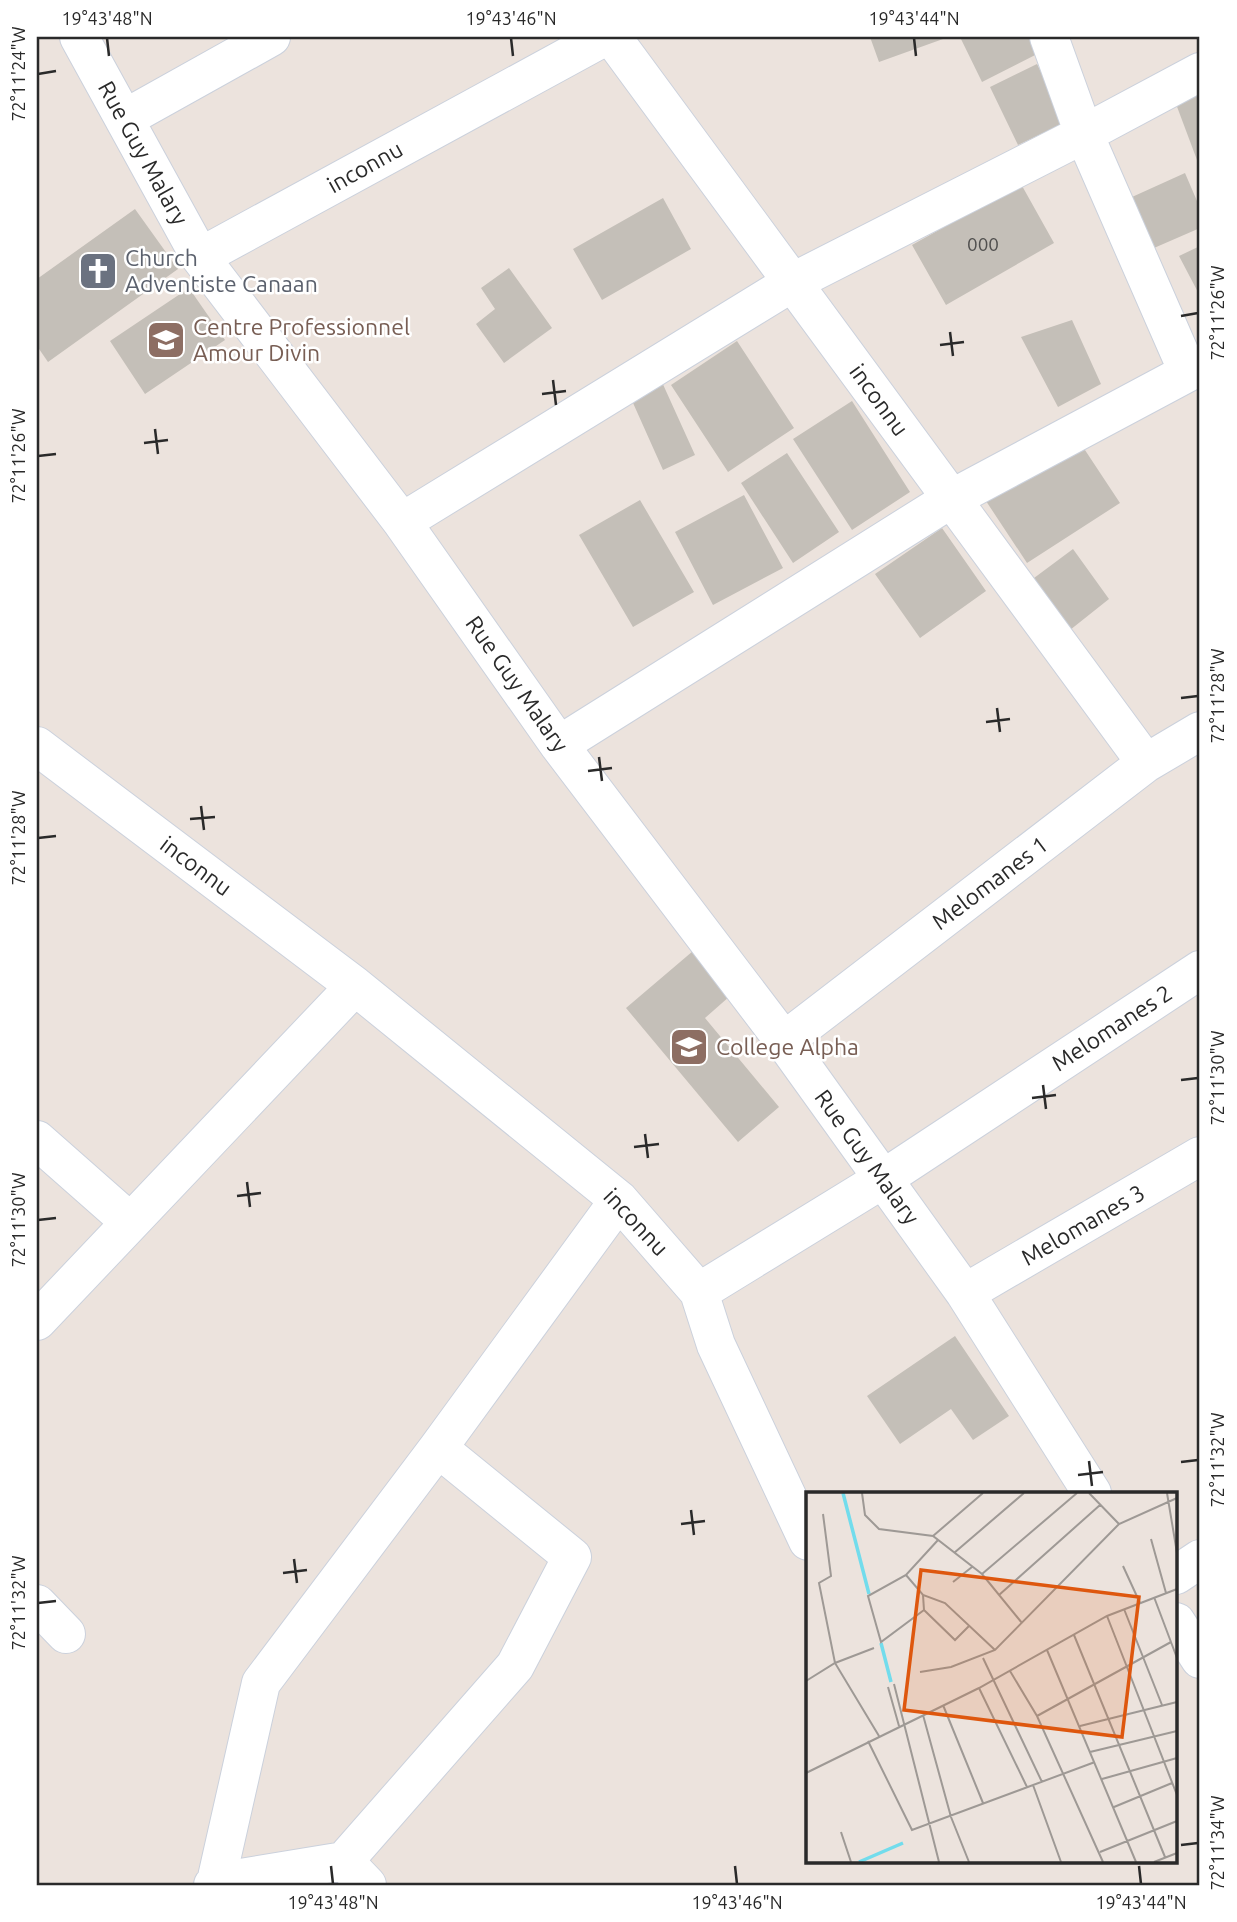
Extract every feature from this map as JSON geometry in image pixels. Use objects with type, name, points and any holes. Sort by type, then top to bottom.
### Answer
[{"type":"street","name":"Rue Guy Malary","points":[[79,37],[200,257],[402,522],[559,745],[784,1041],[965,1293],[1091,1492]]},
{"type":"street","points":[[124,119],[271,37]]},
{"type":"street","name":"inconnu","points":[[200,257],[604,37]]},
{"type":"street","name":"inconnu","points":[[612,37],[1146,763]]},
{"type":"street","points":[[559,745],[951,499],[1194,369],[1084,134],[1049,37]]},
{"type":"street","points":[[402,522],[793,282],[1200,72]]},
{"type":"street","name":"Melomanes 1","points":[[784,1041],[1146,763],[1200,731]]},
{"type":"street","name":"inconnu","points":[[37,746],[355,986],[619,1200],[699,1292],[716,1345],[806,1537]]},
{"type":"street","name":"Melomanes 2","points":[[699,1292],[883,1179],[1200,970]]},
{"type":"street","points":[[37,1321],[355,986]]},
{"type":"street","points":[[37,1140],[130,1222]]},
{"type":"street","name":"Melomanes 3","points":[[965,1293],[1200,1156]]},
{"type":"street","points":[[438,1448],[572,1557],[514,1666],[355,1873],[214,1884],[261,1683],[438,1448],[619,1200]]},
{"type":"street","points":[[1178,1574],[1200,1559]]},
{"type":"street","points":[[37,1604],[66,1634]]},
{"type":"street","points":[[1178,1625],[1200,1658]]},
{"type":"building","points":[[870,37],[942,37],[943,39],[879,62]]},
{"type":"building","points":[[960,37],[1041,37],[1047,49],[982,82]]},
{"type":"building","points":[[1037,64],[1066,122],[1018,145],[990,87]]},
{"type":"building","points":[[1200,86],[1200,168],[1173,96]]},
{"type":"building","points":[[1185,173],[1200,208],[1200,228],[1154,248],[1132,197]]},
{"type":"building","points":[[1021,184],[1054,243],[946,305],[912,245]]},
{"type":"building","points":[[663,198],[691,249],[602,300],[573,249]]},
{"type":"building","points":[[135,209],[178,269],[48,362],[37,346],[37,279]]},
{"type":"building","points":[[1200,246],[1200,296],[1179,256]]},
{"type":"building","points":[[509,268],[552,328],[504,363],[476,324],[495,309],[481,288]]},
{"type":"building","points":[[189,288],[225,340],[145,394],[110,341]]},
{"type":"building","points":[[1072,320],[1101,384],[1058,407],[1021,337]]},
{"type":"building","points":[[737,341],[794,428],[728,472],[671,385]]},
{"type":"building","points":[[661,380],[695,455],[663,470],[629,394]]},
{"type":"building","points":[[852,401],[910,492],[852,530],[793,439]]},
{"type":"building","points":[[1079,441],[1120,503],[1027,563],[986,501]]},
{"type":"building","points":[[787,453],[839,532],[793,563],[741,483]]},
{"type":"building","points":[[744,495],[783,568],[713,605],[675,532]]},
{"type":"building","points":[[640,500],[694,592],[633,627],[579,535]]},
{"type":"building","points":[[942,528],[986,591],[920,638],[875,574]]},
{"type":"building","points":[[1073,549],[1109,599],[1070,630],[1030,581]]},
{"type":"building","points":[[693,951],[730,996],[705,1018],[779,1107],[738,1142],[626,1008]]},
{"type":"building","points":[[955,1336],[1009,1416],[973,1440],[951,1409],[900,1444],[867,1396]]},
{"type":"place","name":"Church Adventiste Canaan","points":[[98,271]]},
{"type":"place","name":"Centre Professionnel Amour Divin","points":[[166,340]]},
{"type":"place","name":"College Alpha","points":[[689,1047]]}]
